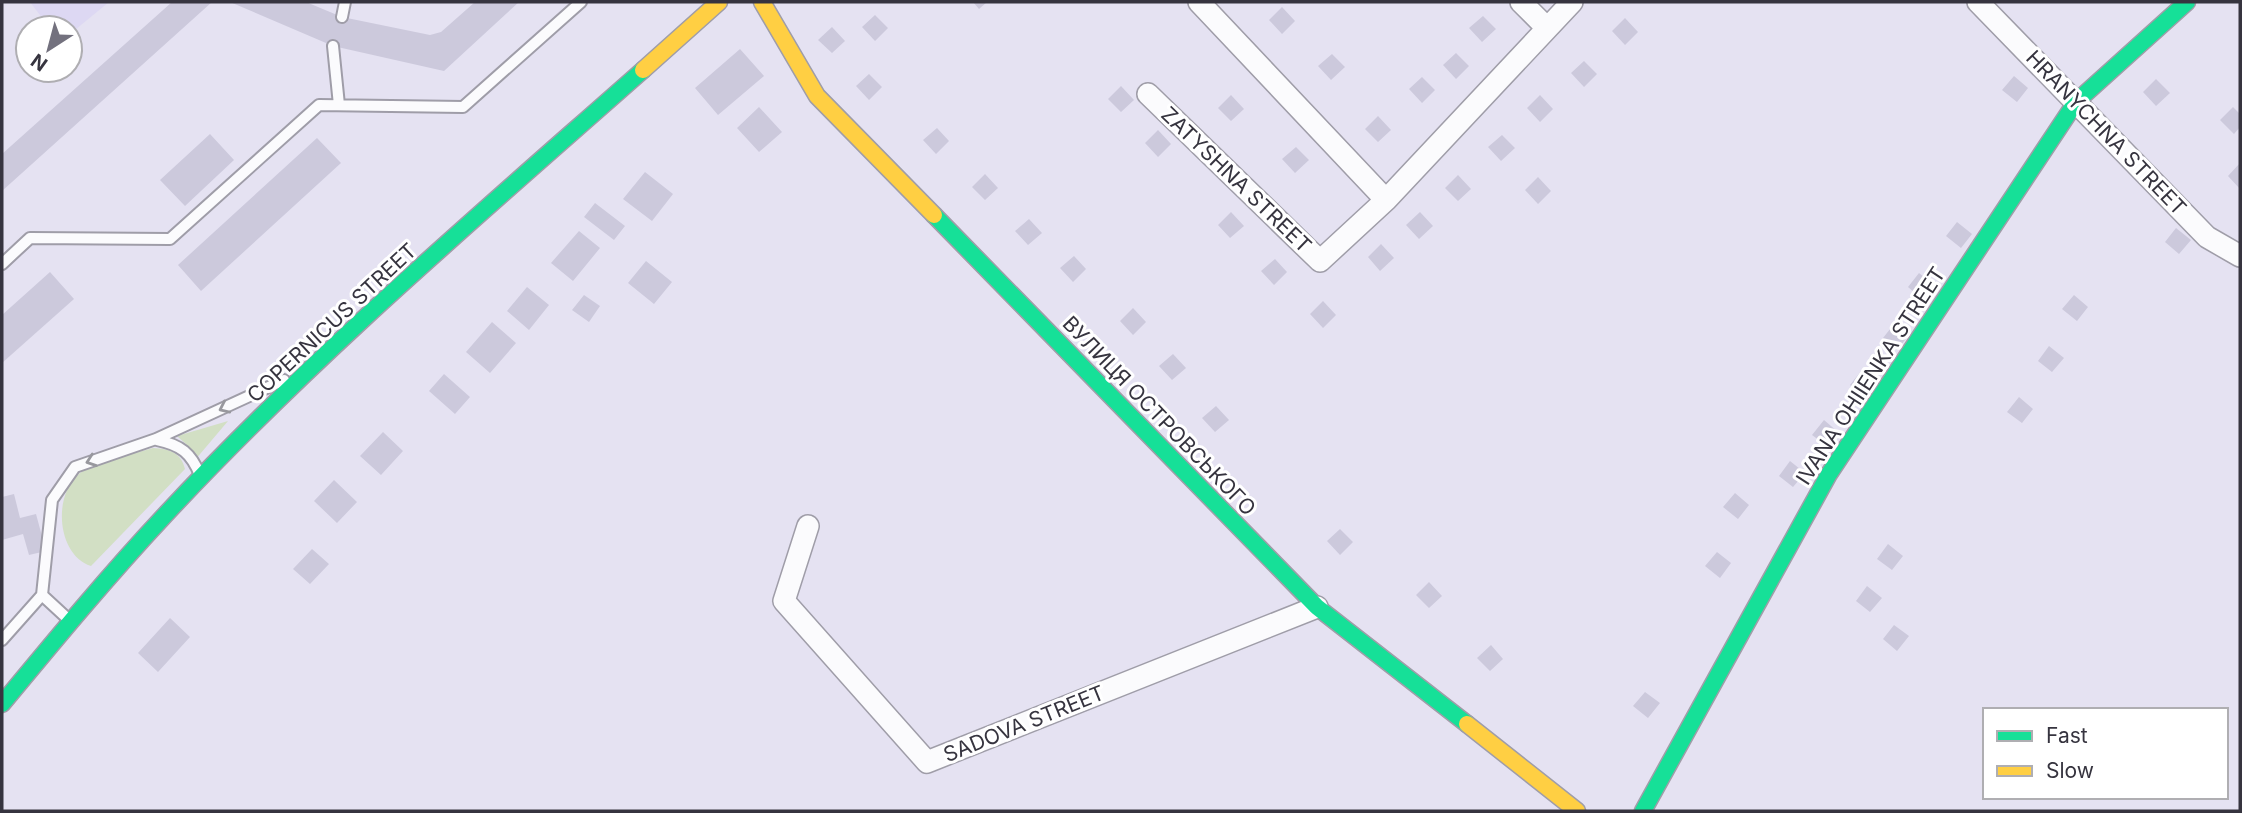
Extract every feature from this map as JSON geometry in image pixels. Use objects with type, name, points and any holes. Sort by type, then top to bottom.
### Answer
[{"type":"street","name":"COPERNICUS STREET","points":[[2,704],[68,619],[201,478],[309,369],[719,2]]},
{"type":"street","name":"ВУЛИЦЯ ОСТРОВСЬКОГО","points":[[762,2],[817,96],[1317,607],[1577,811]]},
{"type":"street","points":[[1199,2],[1385,201]]},
{"type":"street","points":[[1521,2],[1547,28]]},
{"type":"street","name":"ZATYSHNA STREET","points":[[1149,94],[1320,261],[1385,201],[1572,2]]},
{"type":"street","name":"HRANYCHNA STREET","points":[[1978,2],[2207,237],[2240,256]]},
{"type":"street","name":"IVANA OHIIENKA STREET","points":[[1643,811],[1829,474],[2076,102],[2187,2]]},
{"type":"street","name":"SADOVA STREET","points":[[808,526],[784,601],[927,762],[1317,607]]},
{"type":"lane","points":[[342,17],[345,2]]},
{"type":"lane","points":[[2,264],[30,238],[170,239],[318,105],[463,107],[581,2]]},
{"type":"lane","points":[[333,46],[339,105]]},
{"type":"lane","points":[[2,640],[42,595],[52,500],[75,467],[156,439],[309,369]]},
{"type":"lane","points":[[156,439],[176,444],[193,457],[201,478]]},
{"type":"lane","points":[[42,595],[68,619]]},
{"type":"shaded area","points":[[30,2],[109,2],[84,23],[84,14],[39,14]]},
{"type":"green space","points":[[228,421],[195,460],[186,444],[177,436]]},
{"type":"green space","points":[[153,448],[174,452],[185,469],[91,566],[80,560],[65,538],[62,524],[65,495],[71,483],[80,473],[96,464]]},
{"type":"building","points":[[172,2],[212,2],[2,191],[2,154],[80,84],[84,84],[84,81]]},
{"type":"building","points":[[230,2],[306,2],[342,17],[430,35],[441,32],[475,2],[519,2],[444,71],[333,46]]},
{"type":"building","points":[[973,2],[987,2],[979,9]]},
{"type":"building","points":[[1282,7],[1295,21],[1282,34],[1269,20]]},
{"type":"building","points":[[875,15],[888,28],[875,41],[862,27]]},
{"type":"building","points":[[1483,16],[1496,29],[1482,42],[1469,28]]},
{"type":"building","points":[[1625,18],[1638,32],[1625,45],[1612,31]]},
{"type":"building","points":[[832,27],[845,41],[832,53],[818,40]]},
{"type":"building","points":[[740,49],[764,76],[718,115],[695,88]]},
{"type":"building","points":[[1456,53],[1469,66],[1456,79],[1443,65]]},
{"type":"building","points":[[1332,54],[1345,67],[1331,80],[1318,66]]},
{"type":"building","points":[[1584,61],[1597,74],[1584,87],[1571,73]]},
{"type":"building","points":[[869,74],[882,87],[869,100],[856,86]]},
{"type":"building","points":[[2014,76],[2028,88],[2017,102],[2002,90]]},
{"type":"building","points":[[1422,77],[1435,90],[1422,103],[1409,89]]},
{"type":"building","points":[[2156,79],[2170,93],[2156,106],[2143,92]]},
{"type":"building","points":[[1121,86],[1134,100],[1121,112],[1108,99]]},
{"type":"building","points":[[1231,95],[1244,109],[1231,121],[1218,108]]},
{"type":"building","points":[[1540,95],[1553,109],[1540,122],[1527,108]]},
{"type":"building","points":[[759,107],[782,132],[759,152],[737,128]]},
{"type":"building","points":[[2233,107],[2240,114],[2240,127],[2234,134],[2220,120]]},
{"type":"building","points":[[1378,116],[1391,130],[1378,142],[1365,129]]},
{"type":"building","points":[[937,128],[949,141],[936,154],[923,140]]},
{"type":"building","points":[[1158,130],[1171,144],[1158,157],[1145,143]]},
{"type":"building","points":[[210,134],[234,160],[185,206],[160,180]]},
{"type":"building","points":[[1502,135],[1515,148],[1501,161],[1488,147]]},
{"type":"building","points":[[317,138],[341,163],[201,291],[178,265]]},
{"type":"building","points":[[1296,147],[1309,160],[1295,173],[1282,159]]},
{"type":"building","points":[[2240,163],[2240,189],[2228,176]]},
{"type":"building","points":[[645,172],[673,194],[652,221],[623,199]]},
{"type":"building","points":[[985,174],[998,188],[985,200],[972,187]]},
{"type":"building","points":[[1458,175],[1471,189],[1458,201],[1445,188]]},
{"type":"building","points":[[1538,177],[1551,191],[1538,204],[1525,190]]},
{"type":"building","points":[[595,203],[625,226],[614,240],[584,217]]},
{"type":"building","points":[[1231,212],[1244,226],[1230,238],[1218,225]]},
{"type":"building","points":[[1420,212],[1433,226],[1419,239],[1406,225]]},
{"type":"building","points":[[1029,219],[1042,233],[1028,245],[1015,231]]},
{"type":"building","points":[[1957,222],[1972,234],[1961,248],[1946,236]]},
{"type":"building","points":[[2176,228],[2191,240],[2179,254],[2165,242]]},
{"type":"building","points":[[579,231],[600,248],[573,281],[551,263]]},
{"type":"building","points":[[1381,244],[1394,258],[1380,271],[1368,257]]},
{"type":"building","points":[[1074,256],[1086,269],[1073,282],[1060,268]]},
{"type":"building","points":[[1275,259],[1287,272],[1274,285],[1261,271]]},
{"type":"building","points":[[646,261],[672,282],[654,304],[628,283]]},
{"type":"building","points":[[50,272],[74,299],[2,363],[2,315]]},
{"type":"building","points":[[1919,273],[1934,285],[1922,299],[1908,287]]},
{"type":"building","points":[[527,287],[549,305],[529,330],[507,311]]},
{"type":"building","points":[[584,295],[600,306],[589,322],[572,310]]},
{"type":"building","points":[[2074,295],[2088,307],[2077,321],[2062,309]]},
{"type":"building","points":[[1323,301],[1336,315],[1323,328],[1310,314]]},
{"type":"building","points":[[1133,308],[1146,322],[1133,335],[1120,321]]},
{"type":"building","points":[[492,322],[516,343],[490,373],[466,352]]},
{"type":"building","points":[[1894,324],[1909,335],[1897,350],[1883,338]]},
{"type":"building","points":[[2049,346],[2064,358],[2052,372],[2038,361]]},
{"type":"building","points":[[1173,354],[1186,368],[1172,380],[1159,366]]},
{"type":"building","points":[[1861,371],[1876,382],[1864,397],[1850,385]]},
{"type":"building","points":[[444,374],[470,397],[455,414],[429,391]]},
{"type":"building","points":[[2019,397],[2033,409],[2022,423],[2007,412]]},
{"type":"building","points":[[1216,406],[1229,420],[1215,432],[1202,418]]},
{"type":"building","points":[[1824,420],[1838,432],[1827,446],[1812,435]]},
{"type":"building","points":[[383,432],[403,451],[381,475],[360,456]]},
{"type":"building","points":[[1790,461],[1805,473],[1793,487],[1779,476]]},
{"type":"building","points":[[334,480],[357,502],[337,523],[314,501]]},
{"type":"building","points":[[1735,493],[1749,505],[1738,519],[1723,507]]},
{"type":"building","points":[[14,494],[20,518],[36,514],[46,551],[29,555],[23,534],[2,540],[2,497]]},
{"type":"building","points":[[1340,529],[1353,542],[1340,555],[1327,541]]},
{"type":"building","points":[[1888,544],[1903,556],[1892,570],[1877,559]]},
{"type":"building","points":[[312,549],[329,564],[310,584],[293,569]]},
{"type":"building","points":[[1717,552],[1731,563],[1720,578],[1705,566]]},
{"type":"building","points":[[1429,582],[1442,596],[1429,608],[1416,595]]},
{"type":"building","points":[[1867,586],[1882,598],[1870,612],[1856,601]]},
{"type":"building","points":[[170,618],[190,637],[158,672],[138,653]]},
{"type":"building","points":[[1894,625],[1909,636],[1897,651],[1883,639]]},
{"type":"building","points":[[1491,645],[1503,659],[1490,671],[1477,658]]},
{"type":"building","points":[[1645,692],[1660,703],[1648,718],[1633,706]]},
{"type":"traffic: fast","points":[[1643,811],[1829,474],[2076,102],[2187,2]]},
{"type":"traffic: fast","points":[[2,704],[82,608],[221,456],[398,287],[643,70]]},
{"type":"traffic: fast","points":[[934,215],[1317,607],[1467,724]]},
{"type":"traffic: slow","points":[[643,70],[719,2]]},
{"type":"traffic: slow","points":[[762,2],[817,96],[934,215]]},
{"type":"traffic: slow","points":[[1467,724],[1577,811]]}]
